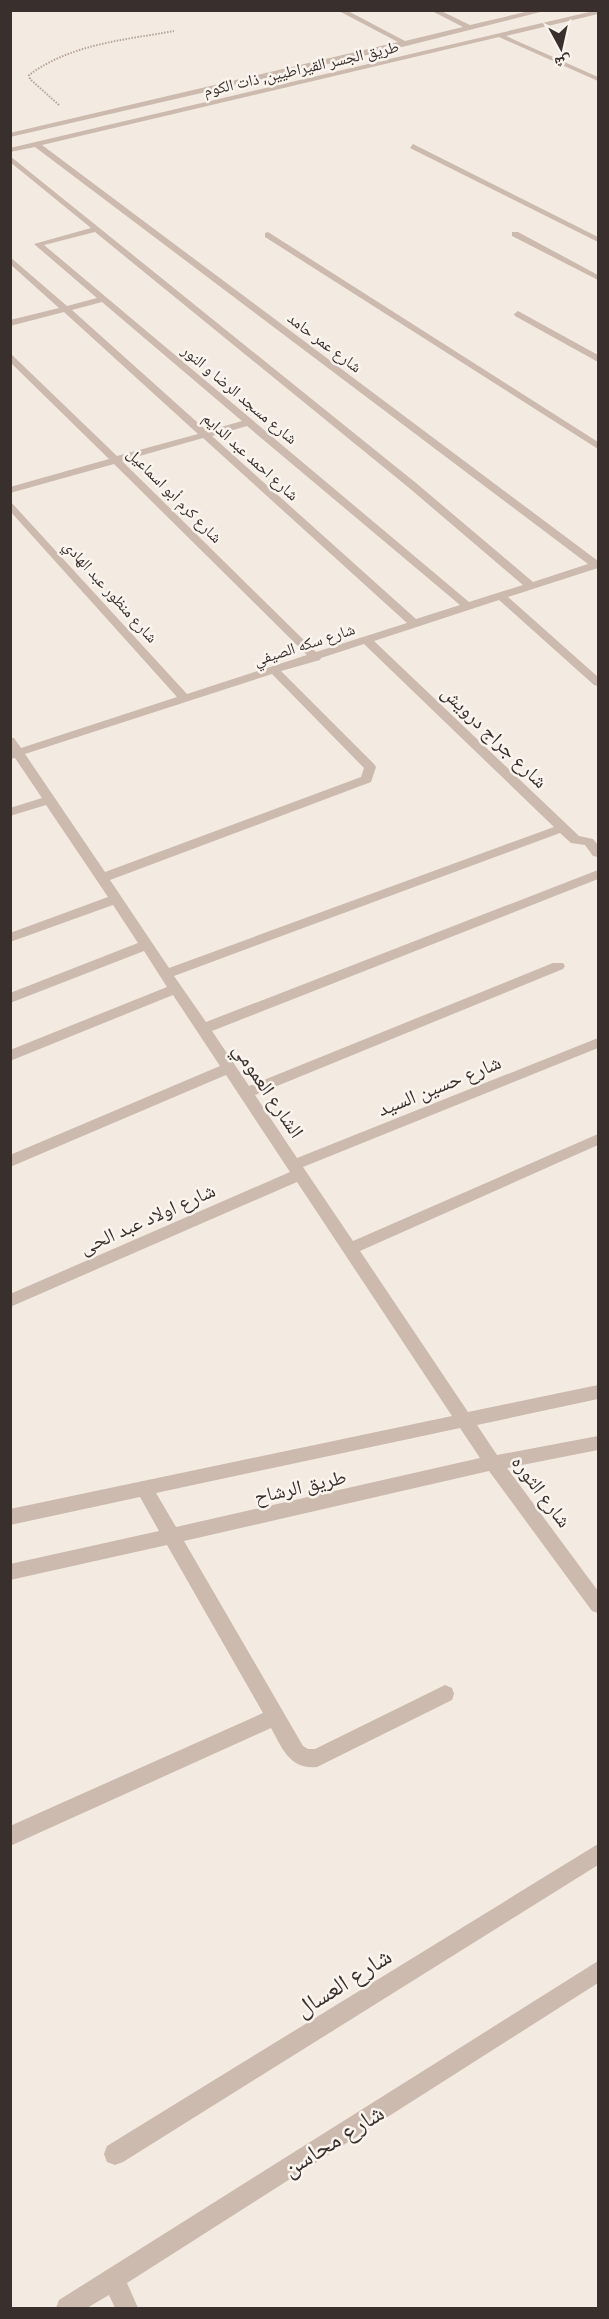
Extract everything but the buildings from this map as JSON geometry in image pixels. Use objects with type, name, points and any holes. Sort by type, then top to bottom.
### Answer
[{"type":"street","points":[[340,10],[406,44]]},
{"type":"street","points":[[433,10],[470,28]]},
{"type":"street","points":[[518,10],[527,15]]},
{"type":"street","name":"طريق الجسر القيراطيين, ذات الكوم","points":[[10,135],[545,10]]},
{"type":"street","name":"طريق الجسر القيراطيين, ذات الكوم","points":[[10,150],[598,12]]},
{"type":"street","points":[[499,35],[598,79]]},
{"type":"street","name":"شارع عمر حامد","points":[[36,144],[597,564]]},
{"type":"street","points":[[413,147],[598,240]]},
{"type":"street","points":[[10,158],[412,485],[531,586]]},
{"type":"street","name":"شارع مسجد الرضا و النور","points":[[96,229],[38,244],[468,608]]},
{"type":"street","points":[[267,234],[598,446]]},
{"type":"street","points":[[515,234],[598,278]]},
{"type":"street","name":"شارع احمد عبد الدايم","points":[[10,259],[416,625]]},
{"type":"street","points":[[10,323],[104,300]]},
{"type":"street","points":[[518,314],[598,359]]},
{"type":"street","name":"شارع كرم أبو اسماعيل","points":[[10,356],[118,460],[316,658]]},
{"type":"street","points":[[10,490],[250,422]]},
{"type":"street","name":"شارع منظور عبد الهادي","points":[[10,504],[186,700]]},
{"type":"street","name":"شارع سكه الصيفي","points":[[13,750],[186,700],[597,564]]},
{"type":"street","points":[[501,596],[598,683]]},
{"type":"street","name":"شارع جراج درويش","points":[[368,641],[575,840],[589,842],[598,853]]},
{"type":"street","points":[[102,878],[367,779],[370,767],[275,671]]},
{"type":"street","name":"الشارع العمومي","points":[[13,750],[102,878],[493,1462]]},
{"type":"street","points":[[10,812],[49,800]]},
{"type":"street","points":[[166,974],[562,828]]},
{"type":"street","points":[[203,1029],[598,874]]},
{"type":"street","points":[[10,938],[116,899]]},
{"type":"street","points":[[10,998],[147,945]]},
{"type":"street","points":[[246,1093],[558,966]]},
{"type":"street","points":[[10,1056],[175,989]]},
{"type":"street","name":"شارع حسين السيد","points":[[297,1170],[598,1043]]},
{"type":"street","points":[[10,1161],[229,1068]]},
{"type":"street","points":[[350,1249],[598,1139]]},
{"type":"street","name":"شارع اولاد عبد الحى","points":[[10,1301],[297,1170]]},
{"type":"street","name":"طريق الرشاح","points":[[10,1517],[598,1392]]},
{"type":"street","name":"طريق الرشاح","points":[[10,1572],[170,1538],[493,1462],[598,1443]]},
{"type":"street","name":"شارع الثوره","points":[[493,1462],[598,1605]]},
{"type":"street","points":[[145,1490],[170,1538],[296,1753],[307,1759],[317,1758],[446,1694]]},
{"type":"street","points":[[10,1836],[274,1717]]},
{"type":"street","name":"شارع العسال","points":[[115,2154],[598,1854]]},
{"type":"street","name":"شارع محاسن","points":[[68,2308],[598,1971]]},
{"type":"street","points":[[113,2279],[127,2308]]},
{"type":"path","points":[[75,120],[29,75],[54,61],[107,42],[174,31]]}]
